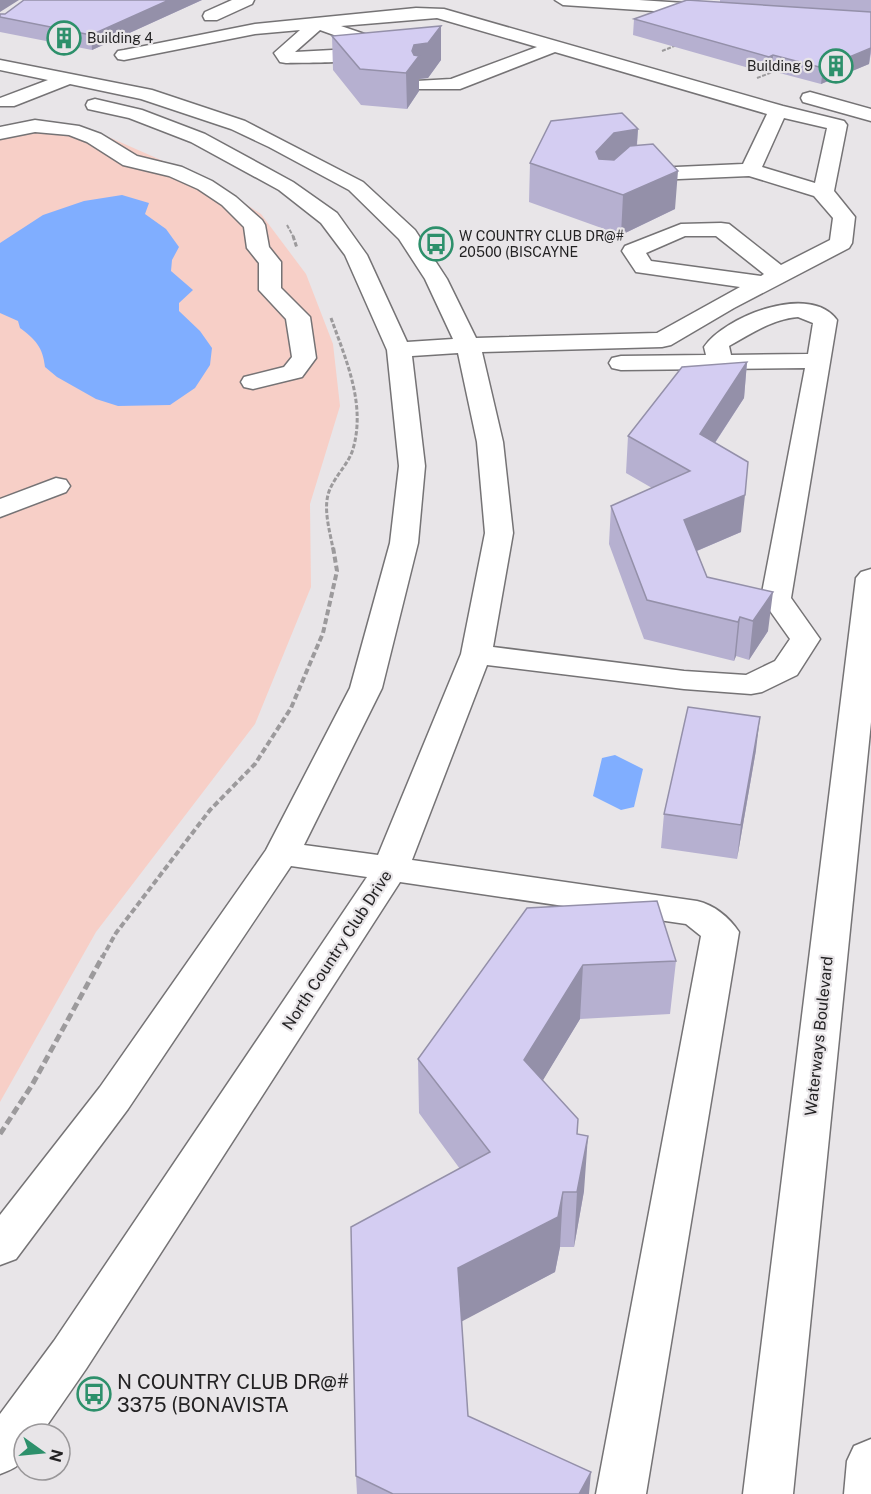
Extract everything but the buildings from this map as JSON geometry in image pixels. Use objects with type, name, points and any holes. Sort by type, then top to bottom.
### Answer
[{"type":"street","points":[[563,0],[734,11]]},
{"type":"street","points":[[251,6],[211,16],[118,57],[255,29],[416,13],[438,13],[778,111],[837,125],[824,192]]},
{"type":"street","points":[[168,35],[213,37]]},
{"type":"street","points":[[423,85],[453,85],[555,46]]},
{"type":"street","name":"North Country Club Drive","points":[[0,65],[145,94],[238,125],[356,186],[407,235],[436,279],[468,345],[490,442],[499,532],[476,654],[391,868],[70,1354],[0,1453]]},
{"type":"street","points":[[2,100],[39,90],[95,67]]},
{"type":"street","points":[[750,81],[871,115]]},
{"type":"street","points":[[0,1247],[114,1098],[282,853],[366,688],[404,543],[412,466],[399,350],[356,255],[329,218],[286,186],[198,138],[135,114],[39,90]]},
{"type":"street","points":[[750,170],[778,111]]},
{"type":"street","points":[[0,133],[35,126],[72,130],[94,138],[130,161],[175,171],[205,185],[229,201],[254,225],[258,248],[270,262],[270,290],[298,317],[304,358],[293,372],[254,382]]},
{"type":"street","points":[[399,350],[468,345],[662,340],[841,243],[844,218],[824,192],[750,170],[685,171],[621,176],[614,184]]},
{"type":"street","points":[[721,229],[772,279],[644,267],[633,251],[681,230],[721,229]]},
{"type":"street","points":[[476,654],[684,680],[751,685],[786,668],[805,639],[776,598],[825,320],[811,311],[791,309],[776,312],[720,342],[716,347],[721,362]]},
{"type":"street","points":[[599,342],[612,363],[819,361]]},
{"type":"street","points":[[0,509],[56,486]]},
{"type":"street","name":"Waterways Boulevard","points":[[768,1494],[871,578]]},
{"type":"street","points":[[282,853],[697,913],[720,932],[621,1494]]},
{"type":"street","points":[[869,1494],[871,1461]]},
{"type":"path","points":[[750,81],[782,68]]},
{"type":"path","points":[[284,221],[292,231],[298,252]]},
{"type":"path","points":[[0,1134],[32,1084],[116,933],[210,810],[255,764],[291,708],[323,633],[337,571],[327,516],[329,491],[353,451],[357,428],[354,381],[335,322],[328,313]]},
{"type":"shaded area","points":[[52,125],[95,131],[213,183],[261,214],[306,274],[333,344],[340,406],[310,504],[311,587],[255,724],[96,932],[0,1102],[0,139]]},
{"type":"water","points":[[122,195],[149,203],[145,214],[166,229],[179,247],[172,260],[171,271],[193,290],[179,303],[179,311],[200,331],[212,348],[210,365],[195,388],[170,405],[118,406],[96,399],[57,377],[45,367],[40,349],[34,340],[20,328],[18,321],[0,313],[0,243],[43,215],[84,201]]},
{"type":"water","points":[[615,755],[643,769],[634,807],[621,810],[593,796],[602,758]]},
{"type":"place","name":"Building 4","points":[[64,38]]},
{"type":"place","name":"Building 9","points":[[836,66]]},
{"type":"place","name":"W COUNTRY CLUB DR@# 20500 (BISCAYNE","points":[[436,244]]},
{"type":"place","name":"N COUNTRY CLUB DR@# 3375 (BONAVISTA","points":[[94,1394]]}]
